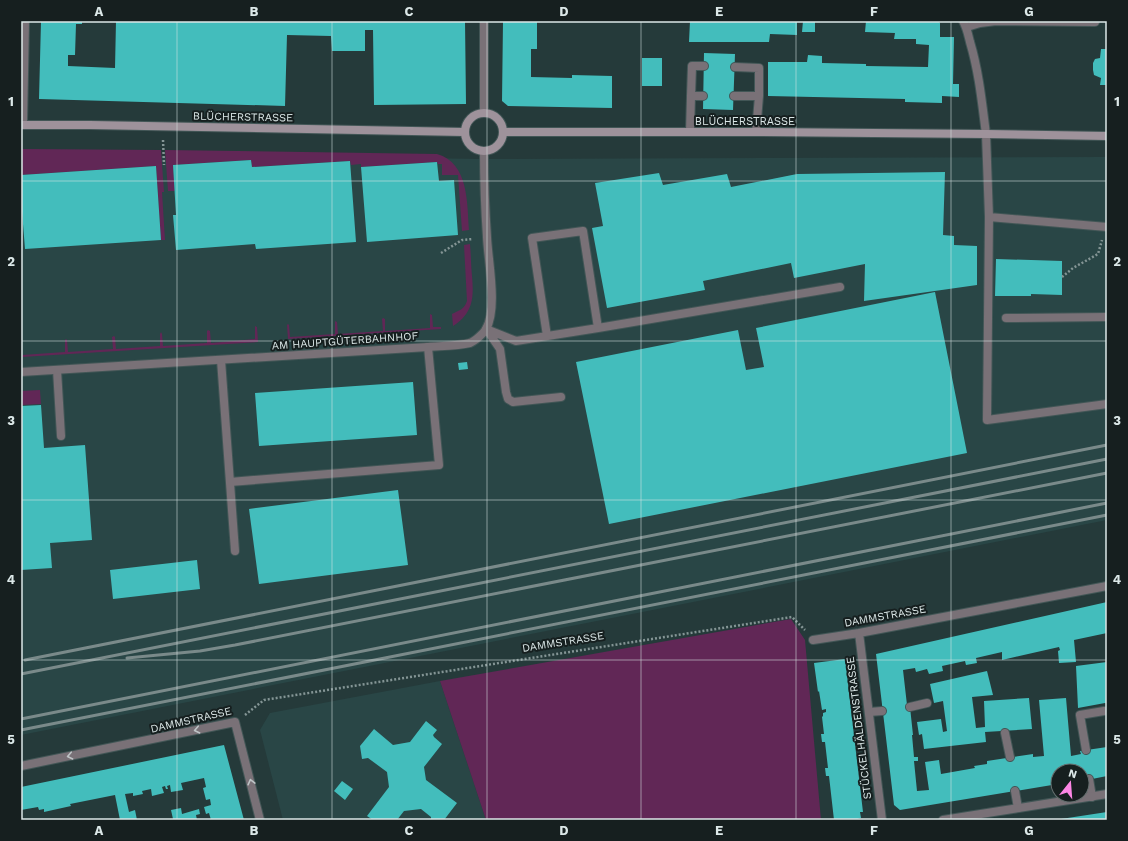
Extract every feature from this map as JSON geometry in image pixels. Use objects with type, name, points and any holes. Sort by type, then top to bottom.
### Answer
[{"type":"main road","points":[[484,113],[491,114],[497,119],[501,124],[503,132],[502,139],[498,146],[484,151],[476,150],[470,146],[464,132],[470,118],[476,114],[484,113]]},
{"type":"main road","name":"BLÜCHERSTRASSE","points":[[22,125],[464,132]]},
{"type":"main road","name":"BLÜCHERSTRASSE","points":[[503,132],[756,132],[1107,136]]},
{"type":"street","points":[[22,125],[25,21]]},
{"type":"street","points":[[484,21],[484,113]]},
{"type":"street","points":[[1095,22],[996,21],[965,24],[973,48],[986,134],[989,217],[987,420],[1107,404]]},
{"type":"street","points":[[690,132],[692,66],[704,66]]},
{"type":"street","points":[[735,67],[759,68],[759,96],[756,132]]},
{"type":"street","points":[[691,96],[703,96]]},
{"type":"street","points":[[734,96],[759,96]]},
{"type":"street","points":[[484,151],[487,238],[492,305],[490,319],[486,329]]},
{"type":"street","points":[[989,217],[1107,227]]},
{"type":"street","points":[[547,336],[532,238],[583,231],[598,328]]},
{"type":"street","points":[[486,329],[516,341],[840,287]]},
{"type":"street","points":[[1006,318],[1107,317]]},
{"type":"street","points":[[486,329],[500,349],[508,399],[513,402],[561,397]]},
{"type":"street","name":"AM HAUPTGÜTERBAHNHOF","points":[[21,372],[448,346],[472,342],[486,329]]},
{"type":"street","points":[[230,482],[439,465],[428,347]]},
{"type":"street","points":[[221,360],[235,551]]},
{"type":"street","points":[[57,370],[62,436]]},
{"type":"street","name":"DAMMSTRASSE","points":[[813,640],[859,633],[1107,586]]},
{"type":"street","name":"STÜCKELHÄLDENSTRASSE","points":[[859,633],[882,820]]},
{"type":"street","points":[[910,707],[927,703]]},
{"type":"street","points":[[869,712],[882,710]]},
{"type":"street","points":[[1086,750],[1080,715],[1104,711]]},
{"type":"street","points":[[236,722],[260,820]]},
{"type":"street","name":"DAMMSTRASSE","points":[[21,766],[236,722]]},
{"type":"street","points":[[1005,733],[1010,757]]},
{"type":"street","points":[[1090,785],[1092,797]]},
{"type":"street","points":[[1015,791],[1018,808]]},
{"type":"street","points":[[943,820],[1107,794]]},
{"type":"path","points":[[162,127],[164,165]]},
{"type":"path","points":[[1062,277],[1073,268],[1098,254],[1107,227]]},
{"type":"path","points":[[442,254],[462,240],[487,238]]},
{"type":"path","name":"DAMMSTRASSE","points":[[236,722],[264,700],[792,616],[813,640]]},
{"type":"shaded area","points":[[21,149],[161,150],[165,240],[161,240],[156,166],[21,175]]},
{"type":"shaded area","points":[[165,150],[437,154],[447,159],[455,166],[461,175],[468,208],[469,230],[462,231],[458,175],[442,175],[442,164],[438,164],[437,162],[361,167],[361,164],[351,165],[350,161],[252,167],[251,160],[173,165],[175,191],[168,191]]},
{"type":"shaded area","points":[[253,155],[478,159],[1107,157],[1107,520],[21,735],[21,158]]},
{"type":"shaded area","points":[[470,244],[473,284],[471,304],[465,316],[453,326],[452,314],[463,308],[467,301],[464,245]]},
{"type":"shaded area","points":[[430,314],[432,315],[433,327],[441,327],[441,329],[288,339],[288,324],[290,337],[335,334],[335,321],[337,322],[338,334],[383,331],[383,318],[385,319],[385,331],[430,328]]},
{"type":"shaded area","points":[[255,326],[257,327],[258,342],[22,357],[22,355],[65,352],[66,339],[68,352],[113,349],[112,337],[114,336],[116,349],[160,346],[161,332],[163,346],[207,343],[208,330],[210,331],[211,343],[255,339]]},
{"type":"shaded area","points":[[40,390],[41,404],[21,405],[21,391]]},
{"type":"shaded area","points":[[791,619],[805,640],[821,820],[486,820],[440,681]]},
{"type":"shaded area","points":[[440,681],[486,820],[283,820],[260,730],[270,713]]},
{"type":"building","points":[[41,21],[82,21],[82,24],[76,24],[75,55],[68,55],[68,66],[115,68],[116,21],[465,21],[466,104],[374,105],[373,30],[365,30],[365,51],[332,51],[331,36],[287,35],[285,106],[39,99]]},
{"type":"building","points":[[503,21],[537,21],[537,49],[531,49],[531,77],[572,78],[572,75],[612,76],[612,108],[508,106],[502,101]]},
{"type":"building","points":[[690,21],[797,21],[797,35],[770,34],[769,42],[689,42]]},
{"type":"building","points":[[803,21],[815,21],[815,32],[802,32]]},
{"type":"building","points":[[866,21],[938,21],[940,23],[940,37],[954,37],[953,84],[959,84],[959,97],[942,96],[942,103],[905,102],[905,99],[768,96],[768,62],[807,62],[808,55],[822,56],[822,63],[866,64],[866,66],[928,67],[929,45],[916,44],[916,39],[894,39],[895,33],[865,32]]},
{"type":"building","points":[[1101,49],[1107,49],[1107,85],[1100,85],[1101,78],[1094,75],[1093,70],[1093,63],[1095,59],[1100,58]]},
{"type":"building","points":[[704,53],[735,54],[733,110],[703,109]]},
{"type":"building","points":[[642,58],[662,58],[662,86],[642,86]]},
{"type":"building","points":[[251,160],[252,167],[350,161],[356,242],[256,249],[255,244],[176,250],[173,215],[176,215],[173,165]]},
{"type":"building","points":[[437,162],[439,181],[454,180],[458,235],[367,242],[361,167]]},
{"type":"building","points":[[156,166],[161,240],[25,249],[21,199],[21,175]]},
{"type":"building","points":[[945,172],[943,235],[954,236],[954,245],[977,246],[977,285],[864,301],[865,264],[794,278],[791,263],[703,281],[705,290],[607,308],[592,228],[603,226],[595,183],[659,173],[663,185],[727,174],[731,187],[797,174]]},
{"type":"building","points":[[996,259],[1062,261],[1062,295],[1031,294],[1031,296],[995,296]]},
{"type":"building","points":[[935,292],[967,453],[609,524],[576,362],[738,330],[746,370],[764,367],[756,328]]},
{"type":"building","points":[[467,362],[468,369],[459,370],[458,363]]},
{"type":"building","points":[[413,382],[417,435],[259,446],[255,393]]},
{"type":"building","points":[[41,405],[44,448],[85,445],[92,540],[50,543],[52,568],[21,570],[21,406]]},
{"type":"building","points":[[398,490],[408,565],[259,584],[249,509]]},
{"type":"building","points":[[197,560],[200,589],[113,599],[110,570]]},
{"type":"building","points":[[1107,602],[1107,633],[1074,640],[1076,662],[1059,663],[1059,647],[1002,660],[1002,652],[976,658],[977,663],[966,665],[965,661],[942,666],[943,671],[929,674],[927,669],[916,672],[915,668],[903,670],[907,705],[909,704],[910,707],[914,757],[918,757],[918,761],[914,761],[917,791],[929,790],[925,762],[939,760],[941,774],[975,768],[974,766],[987,764],[987,761],[1033,754],[1033,757],[1044,756],[1039,700],[1066,698],[1071,756],[1081,754],[1080,751],[1107,747],[1107,776],[1090,779],[1090,763],[1050,763],[1050,785],[900,810],[894,805],[876,654]]},
{"type":"building","points":[[845,659],[863,812],[860,812],[861,818],[854,820],[834,820],[829,776],[826,776],[825,768],[828,768],[825,742],[822,742],[821,734],[824,734],[822,717],[823,713],[826,712],[826,709],[822,710],[814,663]]},
{"type":"building","points":[[1107,662],[1107,704],[1105,703],[1078,708],[1076,666]]},
{"type":"building","points":[[987,671],[993,695],[972,697],[976,728],[985,727],[984,701],[1029,698],[1032,729],[985,732],[986,742],[924,749],[922,734],[919,735],[917,722],[941,719],[943,732],[947,731],[943,701],[934,703],[930,684]]},
{"type":"building","points":[[426,721],[437,730],[433,735],[442,744],[424,767],[426,780],[457,803],[444,820],[431,820],[431,817],[421,809],[404,811],[397,820],[373,820],[367,816],[389,787],[387,772],[368,758],[362,759],[360,746],[374,729],[393,745],[410,742]]},
{"type":"building","points":[[224,745],[244,820],[211,820],[209,813],[206,814],[204,807],[211,805],[210,799],[206,800],[203,788],[206,787],[204,778],[181,783],[183,790],[171,792],[170,785],[167,786],[168,789],[166,789],[165,786],[162,787],[164,793],[152,796],[151,789],[142,791],[143,794],[133,796],[133,793],[125,794],[129,812],[135,810],[137,820],[120,820],[115,795],[70,804],[71,806],[44,812],[44,809],[39,810],[38,807],[21,810],[21,787]]},
{"type":"building","points":[[342,781],[353,789],[345,800],[334,791]]},
{"type":"building","points":[[181,808],[182,814],[199,809],[200,814],[196,815],[197,820],[170,820],[173,819],[171,810]]},
{"type":"building","points":[[1107,812],[1107,820],[1061,820],[1061,819]]},
{"type":"railway","points":[[25,660],[1107,445]]},
{"type":"railway","points":[[21,674],[1107,459]]},
{"type":"railway","points":[[127,658],[200,651],[235,645],[1107,473]]},
{"type":"railway","points":[[21,719],[1107,503]]},
{"type":"railway","points":[[21,730],[1107,515]]}]
